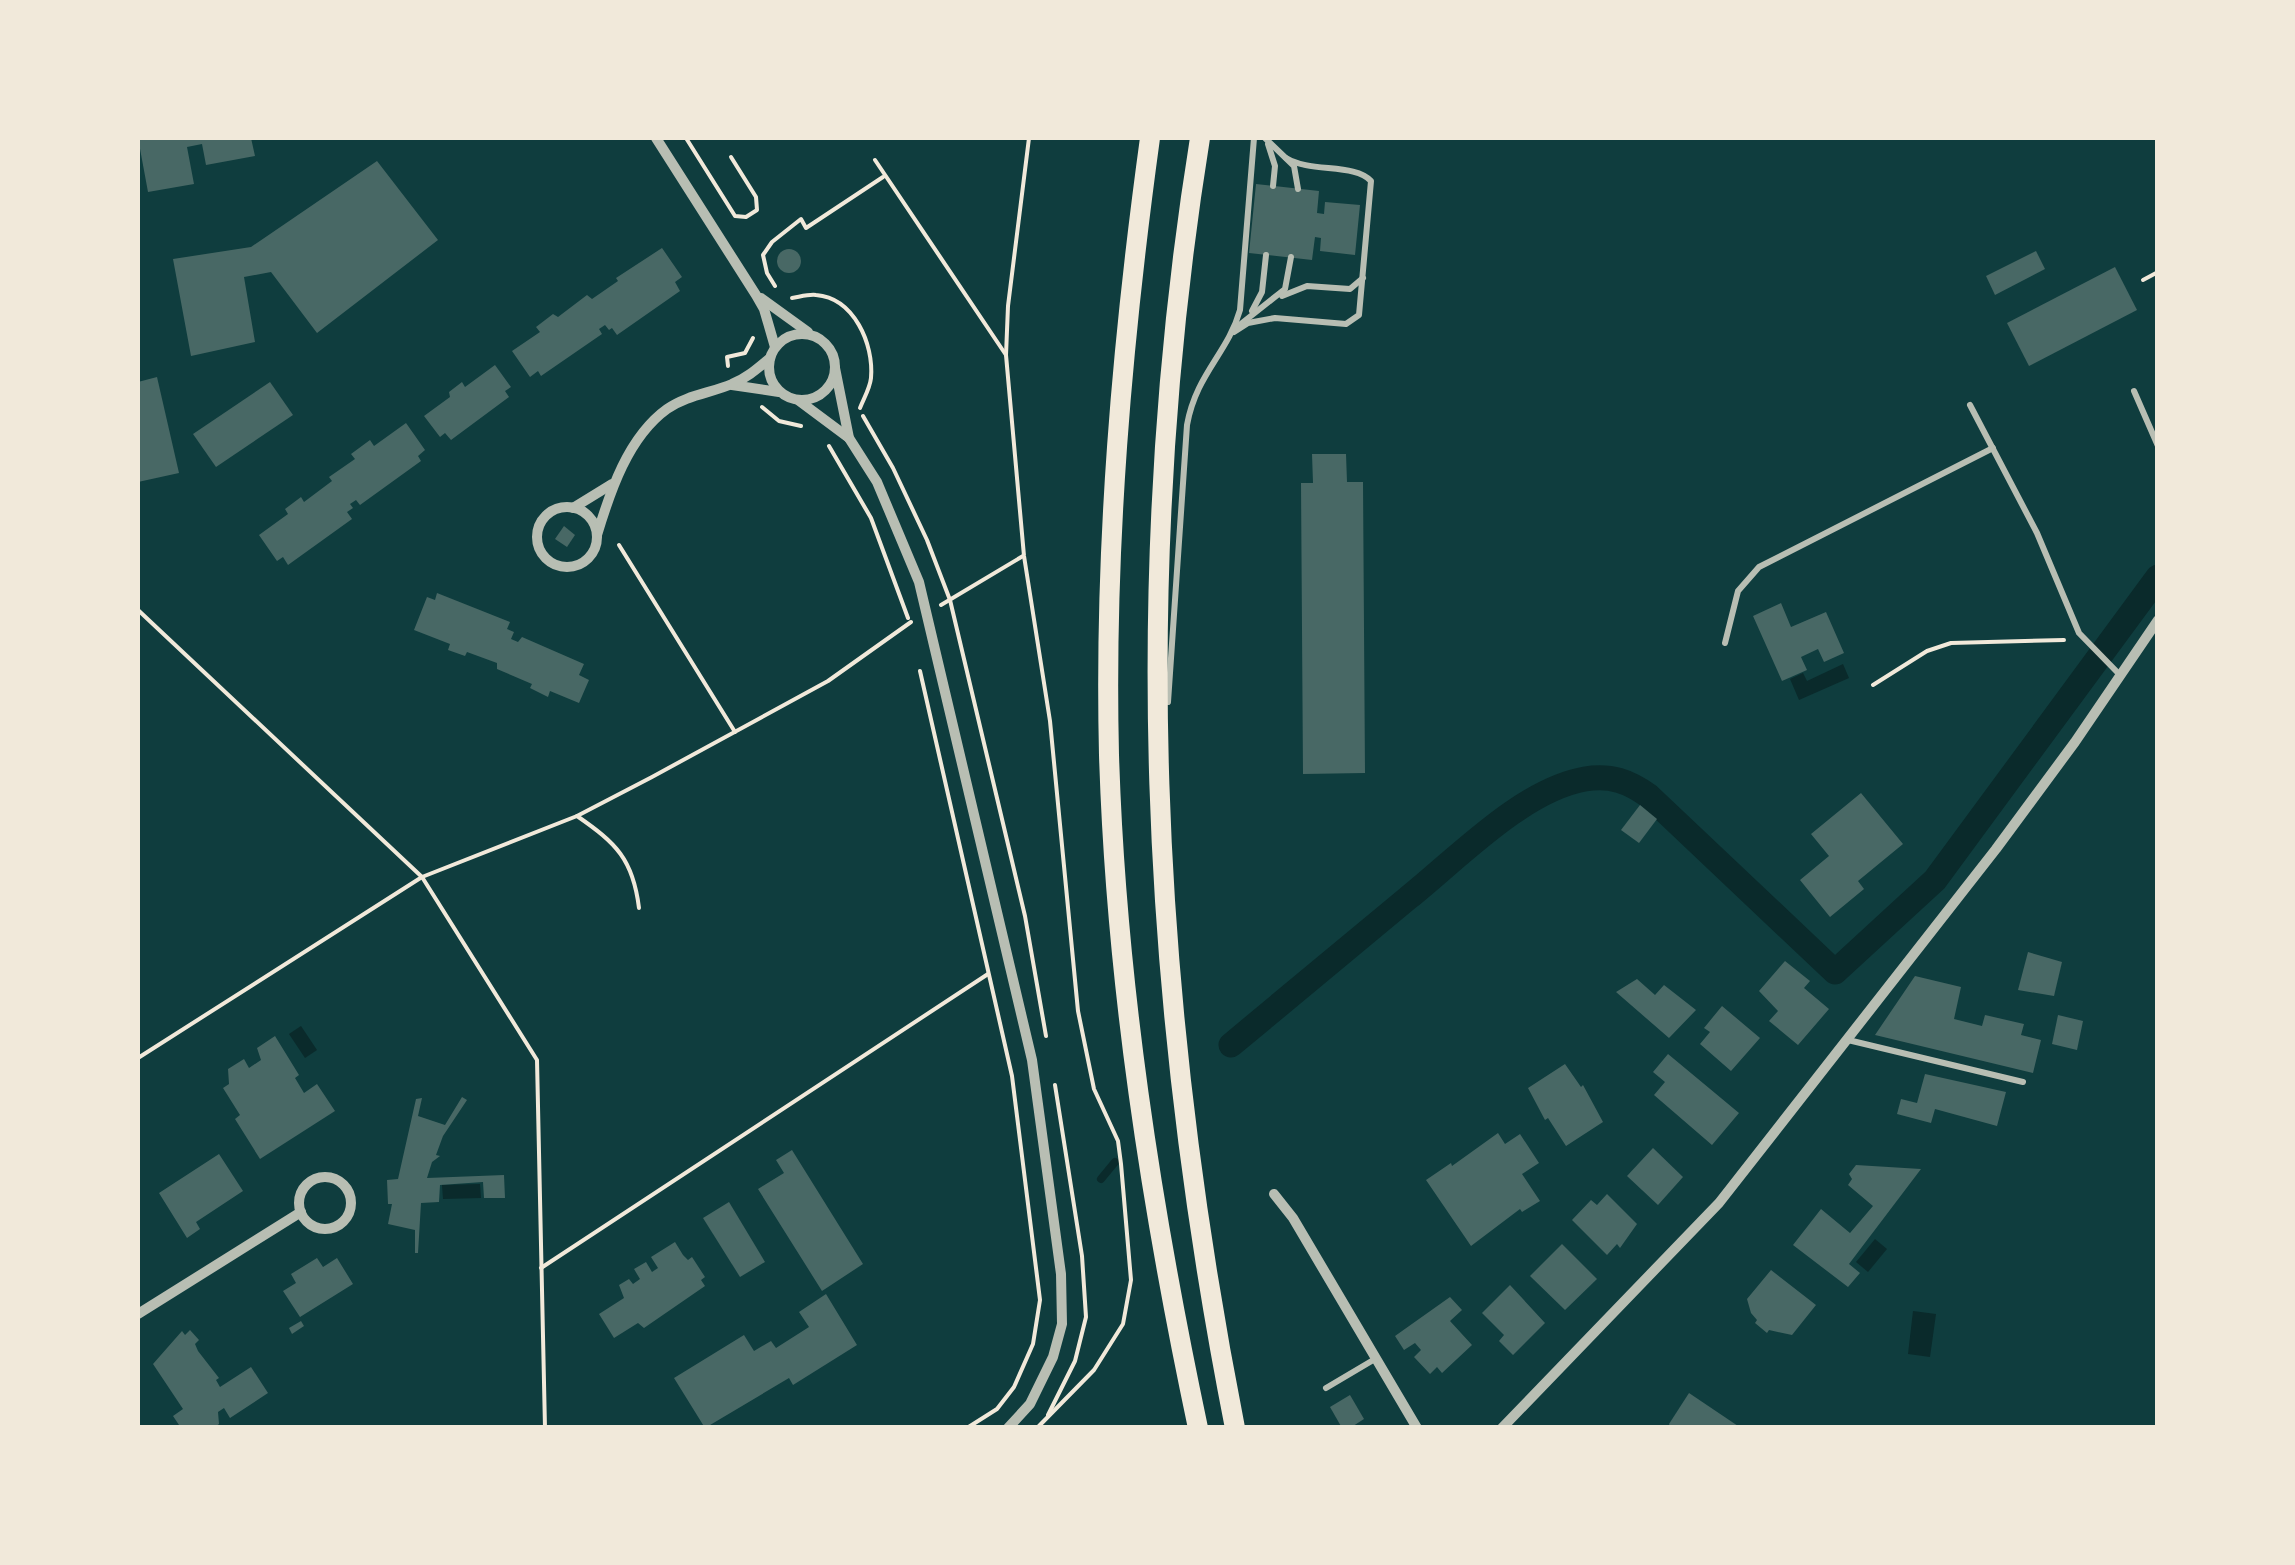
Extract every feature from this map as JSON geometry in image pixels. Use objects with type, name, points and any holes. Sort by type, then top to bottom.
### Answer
[{"type":"highway","points":[[1150,138],[1116,446],[1108,632],[1110,756],[1116,882],[1132,1044],[1158,1219],[1198,1428]]},
{"type":"highway","points":[[1200,138],[1177,312],[1162,478],[1156,656],[1158,812],[1178,1076],[1206,1274],[1235,1428]]},
{"type":"street","points":[[656,138],[764,309],[772,352],[771,380],[781,392]]},
{"type":"street","points":[[756,295],[830,348],[849,438]]},
{"type":"street","points":[[613,483],[573,508],[554,510],[540,524],[537,544],[548,561],[567,568],[577,566],[592,554],[613,483],[666,409],[749,375],[792,335],[813,335]]},
{"type":"street","points":[[798,400],[820,395],[834,378],[836,368]]},
{"type":"street","points":[[730,385],[781,392],[849,438],[877,482],[920,582],[928,612],[1032,1060],[1061,1274],[1062,1324],[1054,1357],[1030,1404],[1008,1428]]},
{"type":"street","points":[[573,508],[590,517],[598,535]]},
{"type":"street","points":[[1502,1428],[1719,1203],[1996,849],[2158,620]]},
{"type":"street","points":[[327,1177],[342,1184],[351,1198],[348,1215],[336,1227],[312,1226],[301,1212],[304,1188],[318,1178],[327,1177]]},
{"type":"street","points":[[1274,1194],[1417,1428]]},
{"type":"street","points":[[138,1314],[301,1212]]},
{"type":"lane","points":[[1158,812],[1187,425],[1200,382],[1237,319],[1242,298],[1254,138]]},
{"type":"lane","points":[[1265,138],[1297,173],[1298,189]]},
{"type":"lane","points":[[1265,138],[1274,158],[1273,186]]},
{"type":"lane","points":[[1226,340],[1242,326],[1264,319],[1350,323],[1359,314],[1372,185],[1369,178],[1362,173],[1303,166],[1286,158]]},
{"type":"lane","points":[[1226,340],[1248,316],[1262,292],[1266,255]]},
{"type":"lane","points":[[1272,301],[1286,289],[1291,258]]},
{"type":"lane","points":[[1248,316],[1306,286],[1350,289],[1358,286],[1364,275]]},
{"type":"lane","points":[[2134,392],[2158,446]]},
{"type":"lane","points":[[1970,405],[2036,533],[2076,626],[2090,647],[2120,675]]},
{"type":"lane","points":[[1725,642],[1738,591],[1760,566],[1993,448]]},
{"type":"lane","points":[[1848,1040],[2023,1082]]},
{"type":"lane","points":[[1326,1388],[1376,1359]]},
{"type":"path","points":[[686,138],[735,216],[746,217],[757,210],[756,197],[730,156]]},
{"type":"path","points":[[1030,138],[1008,306],[1006,355],[1024,556],[1050,721],[1078,1011],[1094,1089],[1118,1141],[1131,1280],[1123,1324],[1112,1344],[1094,1370],[1037,1428]]},
{"type":"path","points":[[875,160],[1006,355]]},
{"type":"path","points":[[776,286],[762,255],[772,242],[802,219],[806,228],[883,177]]},
{"type":"path","points":[[2142,280],[2158,272]]},
{"type":"path","points":[[784,300],[816,294],[844,305],[860,324],[871,380],[859,410],[893,468],[950,600]]},
{"type":"path","points":[[756,402],[779,422],[812,430]]},
{"type":"path","points":[[823,438],[871,518],[910,622]]},
{"type":"path","points":[[619,545],[735,732]]},
{"type":"path","points":[[138,1058],[422,877],[577,816],[735,732],[828,681],[910,622],[1024,556]]},
{"type":"path","points":[[138,610],[422,877],[537,1060],[545,1428]]},
{"type":"path","points":[[1873,684],[1927,650],[1951,642],[2049,639],[2090,647]]},
{"type":"path","points":[[918,661],[1012,1076],[1040,1300],[1034,1344],[1014,1387],[998,1409],[968,1428]]},
{"type":"path","points":[[577,816],[612,840],[636,883],[639,908]]},
{"type":"path","points":[[541,1268],[989,973]]},
{"type":"water","points":[[1843,664],[1849,678],[1799,700],[1790,679],[1803,673],[1807,681]]},
{"type":"water","points":[[301,1026],[317,1050],[305,1058],[289,1034]]},
{"type":"water","points":[[480,1184],[481,1198],[443,1199],[442,1185]]},
{"type":"water","points":[[1875,1239],[1887,1249],[1868,1272],[1856,1262]]},
{"type":"water","points":[[1913,1311],[1936,1314],[1930,1357],[1908,1354]]},
{"type":"building","points":[[138,138],[251,138],[255,156],[206,165],[202,144],[187,147],[194,184],[148,192]]},
{"type":"building","points":[[377,161],[438,240],[317,333],[271,272],[244,277],[255,342],[191,356],[173,259],[251,247]]},
{"type":"building","points":[[1256,184],[1319,191],[1317,213],[1324,214],[1325,202],[1360,205],[1355,255],[1320,251],[1321,238],[1315,237],[1312,260],[1249,253]]},
{"type":"building","points":[[662,248],[682,277],[675,282],[680,291],[617,335],[605,325],[599,329],[602,334],[541,376],[538,371],[530,377],[512,351],[540,332],[536,327],[553,314],[558,317],[587,295],[592,299]]},
{"type":"building","points":[[789,249],[801,261],[789,273],[777,261]]},
{"type":"building","points":[[2036,251],[2045,269],[1995,295],[1986,276]]},
{"type":"building","points":[[2115,267],[2137,310],[2029,366],[2007,323]]},
{"type":"building","points":[[495,365],[511,387],[505,391],[509,397],[451,440],[445,433],[440,437],[424,416],[450,397],[449,392],[462,382],[465,387]]},
{"type":"building","points":[[157,377],[179,473],[138,482],[138,382]]},
{"type":"building","points":[[270,382],[293,415],[216,467],[193,434]]},
{"type":"building","points":[[406,423],[425,450],[418,456],[421,461],[360,505],[356,500],[350,504],[353,508],[347,512],[352,519],[288,565],[283,557],[277,561],[259,535],[288,514],[285,509],[301,497],[304,502],[332,481],[329,477],[355,459],[351,454],[370,440],[374,446]]},
{"type":"building","points":[[1312,454],[1346,454],[1347,482],[1363,482],[1365,773],[1303,774],[1301,483],[1313,483]]},
{"type":"building","points":[[564,526],[575,535],[567,547],[555,539]]},
{"type":"building","points":[[437,593],[510,622],[507,629],[514,632],[511,639],[518,642],[522,637],[584,664],[579,675],[589,680],[579,703],[550,691],[548,697],[530,688],[532,684],[497,669],[497,663],[448,650],[450,644],[414,630],[427,597],[435,600]]},
{"type":"building","points":[[1781,603],[1791,627],[1826,612],[1844,653],[1824,662],[1818,649],[1801,657],[1807,670],[1782,681],[1753,616]]},
{"type":"building","points":[[1861,793],[1903,844],[1858,881],[1864,889],[1830,917],[1800,880],[1829,856],[1811,834]]},
{"type":"building","points":[[1640,805],[1657,819],[1639,843],[1621,830]]},
{"type":"building","points":[[2028,952],[2062,962],[2054,996],[2018,990]]},
{"type":"building","points":[[1785,961],[1810,981],[1804,988],[1829,1009],[1798,1045],[1769,1021],[1778,1011],[1759,991]]},
{"type":"building","points":[[1915,976],[1961,987],[1954,1019],[1982,1026],[1985,1015],[2024,1024],[2021,1035],[2041,1040],[2033,1073],[1875,1035]]},
{"type":"building","points":[[1637,979],[1655,995],[1664,985],[1696,1010],[1669,1038],[1616,992]]},
{"type":"building","points":[[1722,1006],[1760,1038],[1731,1071],[1700,1044],[1710,1032],[1704,1028]]},
{"type":"building","points":[[2058,1015],[2083,1021],[2077,1050],[2052,1044]]},
{"type":"building","points":[[275,1036],[299,1075],[295,1078],[304,1093],[317,1084],[335,1111],[260,1159],[235,1119],[240,1115],[223,1088],[229,1084],[228,1069],[244,1059],[249,1068],[261,1060],[257,1048]]},
{"type":"building","points":[[1668,1054],[1739,1113],[1712,1145],[1654,1095],[1665,1082],[1653,1072]]},
{"type":"building","points":[[1565,1064],[1583,1085],[1603,1122],[1566,1146],[1548,1118],[1545,1120],[1528,1088]]},
{"type":"building","points":[[1925,1074],[2006,1092],[1997,1126],[1935,1109],[1931,1123],[1897,1114],[1901,1099],[1917,1103]]},
{"type":"building","points":[[462,1097],[467,1100],[443,1136],[436,1155],[440,1156],[432,1162],[427,1178],[504,1175],[505,1198],[484,1198],[483,1182],[440,1185],[439,1202],[421,1203],[415,1253],[415,1230],[388,1224],[392,1204],[388,1204],[387,1180],[398,1179],[416,1099],[422,1098],[418,1116],[445,1125]]},
{"type":"building","points":[[1498,1133],[1505,1144],[1520,1134],[1539,1163],[1522,1174],[1540,1201],[1522,1212],[1520,1209],[1471,1246],[1426,1180]]},
{"type":"building","points":[[1653,1148],[1683,1177],[1658,1205],[1627,1176]]},
{"type":"building","points":[[792,1150],[863,1264],[822,1291],[758,1189],[784,1173],[776,1160]]},
{"type":"building","points":[[219,1154],[243,1191],[196,1222],[200,1229],[187,1238],[159,1193]]},
{"type":"building","points":[[1856,1165],[1921,1169],[1849,1264],[1860,1273],[1848,1287],[1793,1245],[1821,1209],[1850,1233],[1873,1206],[1848,1185],[1852,1179],[1849,1174]]},
{"type":"building","points":[[1607,1194],[1637,1224],[1620,1248],[1617,1244],[1607,1255],[1572,1220],[1591,1200],[1597,1205]]},
{"type":"building","points":[[729,1202],[765,1262],[740,1277],[703,1218]]},
{"type":"building","points":[[675,1242],[688,1260],[692,1257],[705,1277],[701,1280],[705,1286],[644,1328],[638,1323],[614,1338],[599,1314],[624,1298],[619,1285],[629,1279],[633,1284],[640,1279],[634,1269],[646,1262],[652,1272],[658,1268],[651,1257]]},
{"type":"building","points":[[1562,1244],[1597,1279],[1565,1310],[1530,1276]]},
{"type":"building","points":[[317,1258],[323,1267],[337,1258],[353,1284],[300,1317],[283,1291],[296,1283],[291,1274]]},
{"type":"building","points":[[1771,1270],[1816,1305],[1792,1335],[1769,1330],[1767,1333],[1755,1323],[1751,1313],[1747,1299]]},
{"type":"building","points":[[1510,1285],[1545,1323],[1513,1355],[1499,1341],[1504,1335],[1482,1313]]},
{"type":"building","points":[[826,1294],[857,1345],[793,1385],[789,1378],[705,1428],[674,1378],[744,1335],[754,1351],[771,1341],[776,1348],[809,1327],[799,1312]]},
{"type":"building","points":[[1450,1297],[1462,1310],[1450,1321],[1472,1345],[1442,1373],[1437,1367],[1430,1374],[1414,1357],[1421,1350],[1415,1343],[1404,1350],[1395,1336]]},
{"type":"building","points":[[301,1321],[304,1326],[292,1334],[289,1328]]},
{"type":"building","points":[[190,1330],[199,1340],[195,1344],[198,1351],[219,1378],[216,1380],[220,1387],[251,1367],[268,1393],[230,1418],[224,1408],[218,1412],[219,1424],[214,1428],[181,1428],[173,1416],[183,1409],[153,1364],[182,1331],[185,1335]]},
{"type":"building","points":[[1689,1393],[1741,1428],[1671,1428],[1669,1424]]},
{"type":"building","points":[[1350,1395],[1364,1419],[1350,1428],[1342,1428],[1330,1407]]},
{"type":"waterway","points":[[1231,1045],[1491,828],[1538,797],[1585,779],[1619,780],[1649,796],[1835,972],[1935,880],[2158,577]]},
{"type":"waterway","points":[[1101,1179],[1115,1162]]}]
